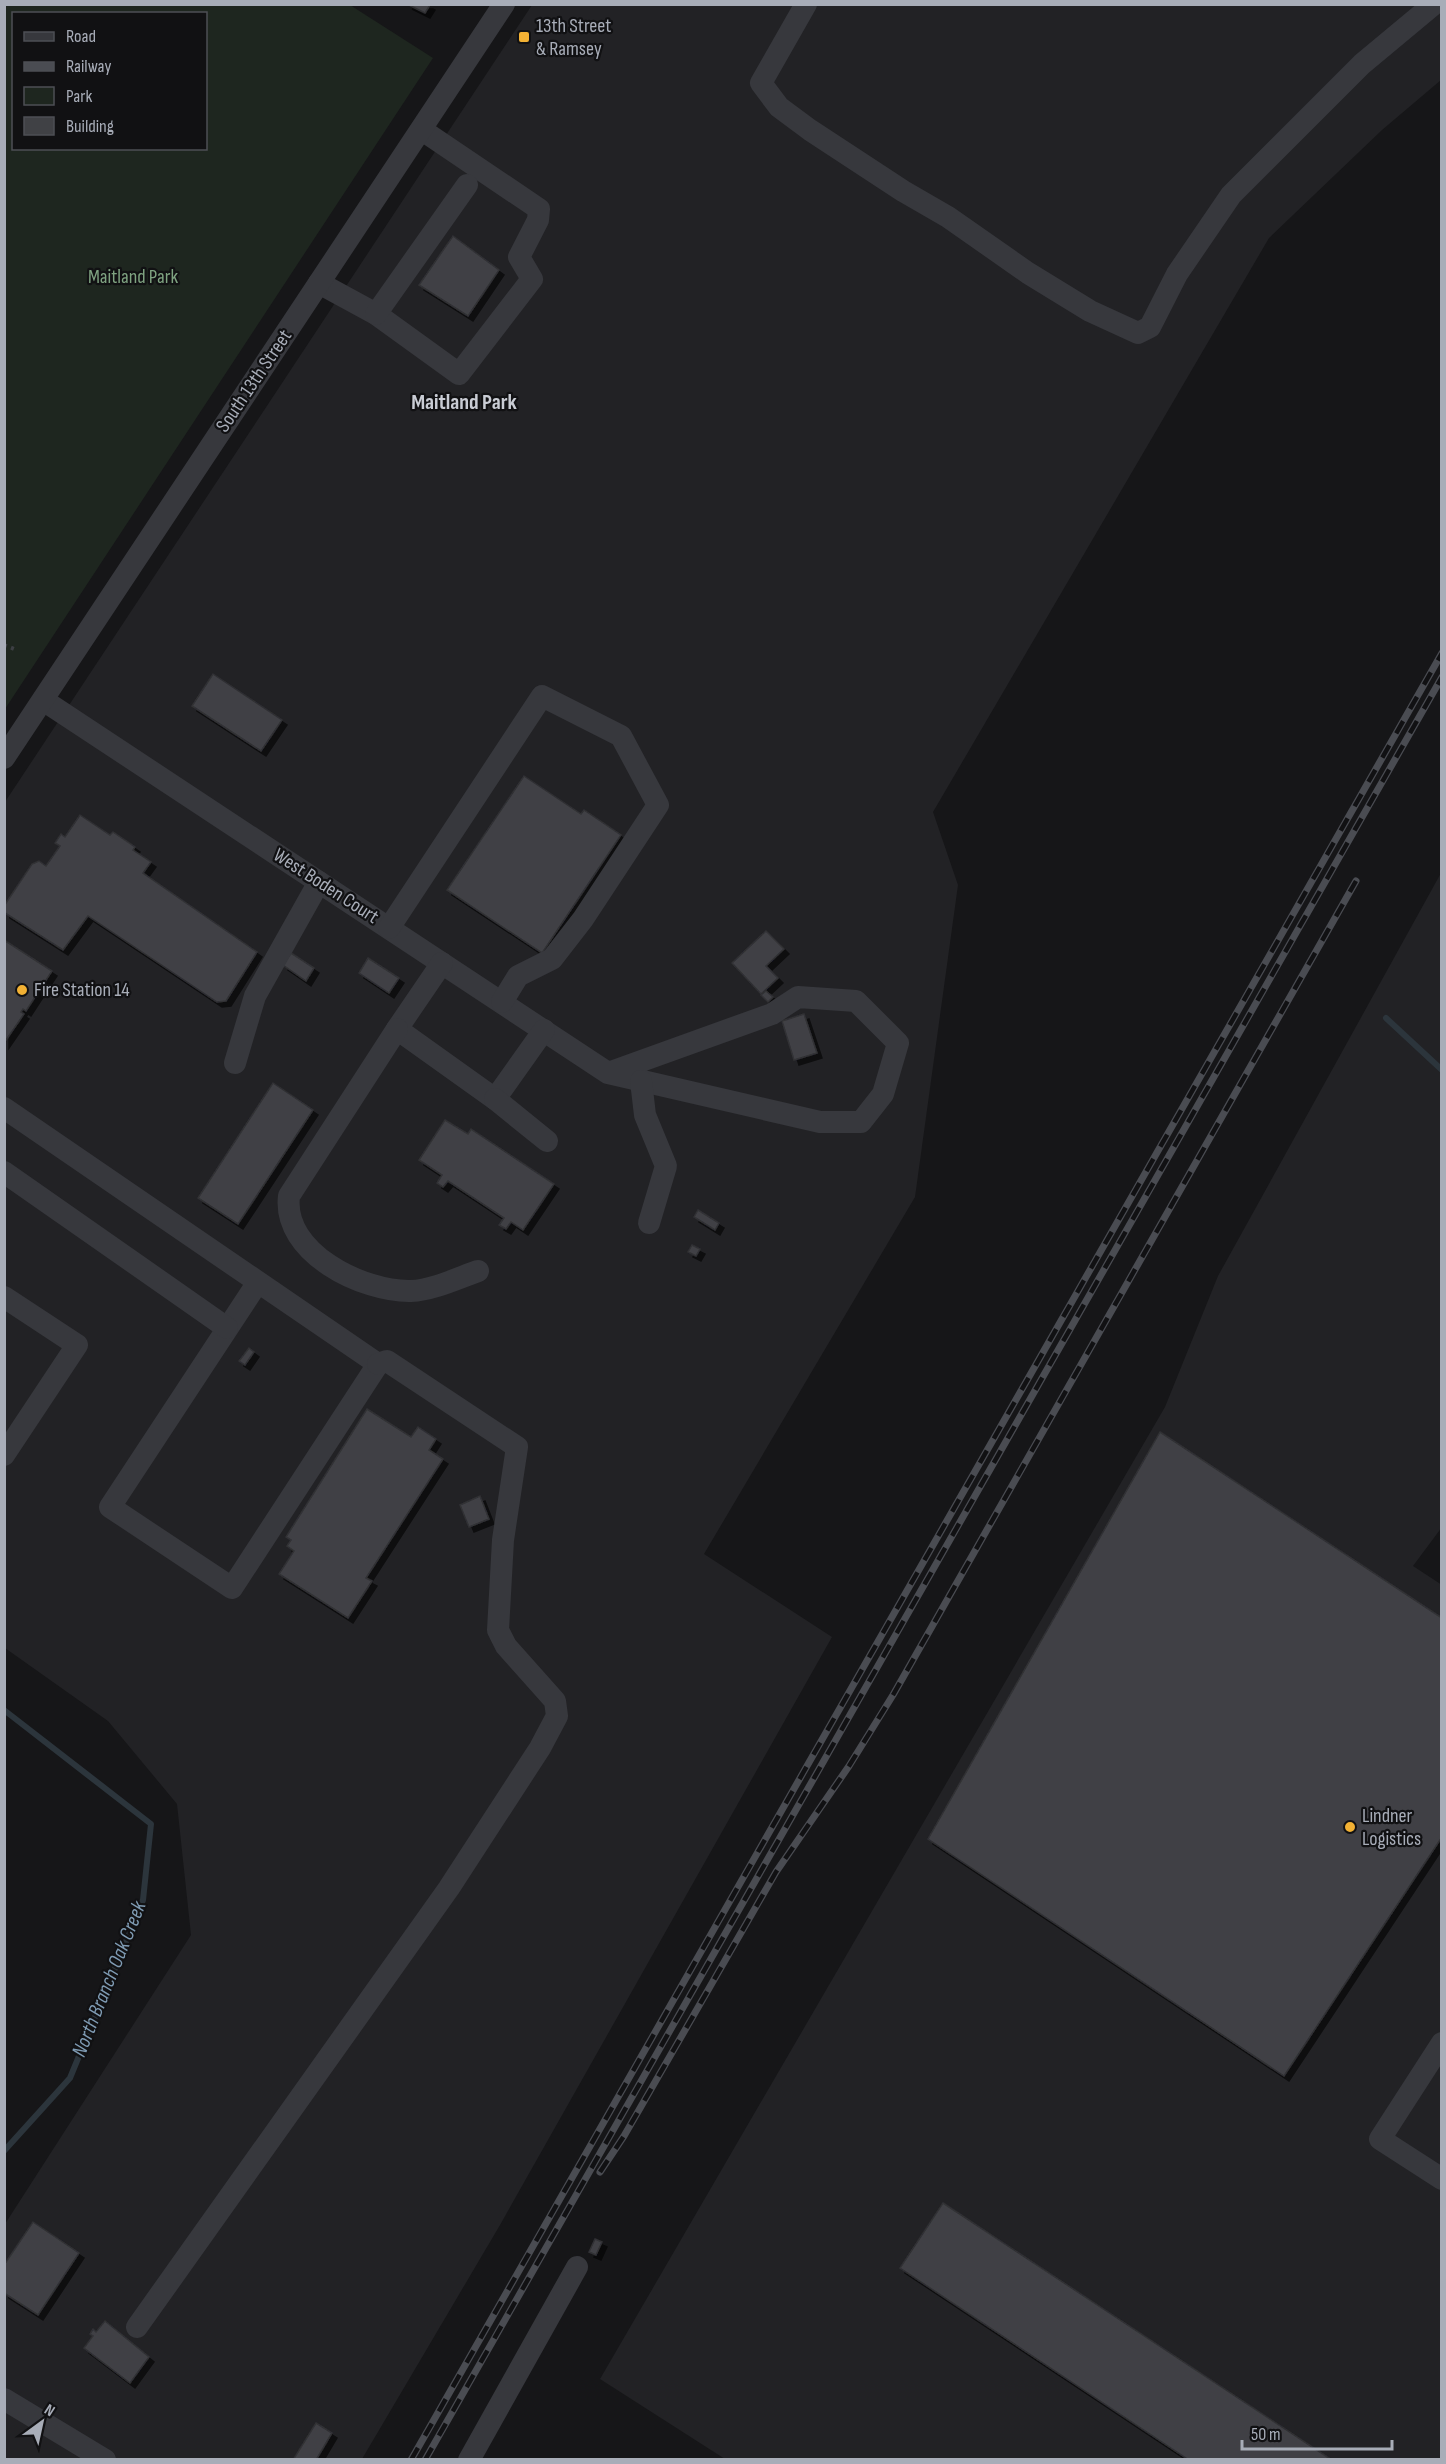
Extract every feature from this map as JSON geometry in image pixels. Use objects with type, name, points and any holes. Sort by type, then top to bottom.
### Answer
[{"type":"street","name":"South 13th Street","points":[[4,758],[504,4]]},
{"type":"street","points":[[806,4],[761,83],[779,108],[903,191],[948,217],[1028,273],[1090,311],[1138,333],[1150,327],[1177,274],[1231,195],[1362,64],[1434,4]]},
{"type":"street","points":[[319,283],[376,314],[459,374],[532,279],[519,256],[538,220],[539,209],[422,130]]},
{"type":"street","points":[[376,314],[467,185]]},
{"type":"street","points":[[389,928],[542,696],[621,736],[658,805],[583,919],[552,959],[518,976],[502,1002]]},
{"type":"street","name":"West Boden Court","points":[[43,700],[608,1073]]},
{"type":"street","points":[[235,1063],[255,996],[319,882]]},
{"type":"street","points":[[442,963],[289,1196],[288,1207],[297,1229],[310,1249],[326,1263],[357,1281],[413,1291],[478,1271]]},
{"type":"street","points":[[798,998],[856,1001],[898,1043],[883,1094],[861,1122],[820,1122],[608,1073],[772,1014],[798,998]]},
{"type":"street","points":[[397,1029],[495,1099],[547,1141]]},
{"type":"street","points":[[495,1099],[544,1030]]},
{"type":"street","points":[[641,1081],[645,1116],[666,1166],[649,1223]]},
{"type":"street","points":[[4,1108],[378,1364]]},
{"type":"street","points":[[4,1172],[227,1328]]},
{"type":"street","points":[[138,2327],[449,1888],[540,1748],[556,1716],[555,1701],[506,1646],[498,1630],[502,1540],[517,1446],[387,1361],[378,1364],[232,1588],[110,1507],[258,1282]]},
{"type":"street","points":[[4,1297],[77,1345],[4,1455]]},
{"type":"street","points":[[1442,2043],[1380,2139],[1442,2179]]},
{"type":"street","points":[[469,2460],[577,2267]]},
{"type":"street","points":[[4,2399],[105,2460]]},
{"type":"path","points":[[4,645],[16,650]]},
{"type":"shaded area","points":[[532,5],[1441,5],[1441,80],[1382,130],[1269,238],[933,812],[958,885],[915,1197],[704,1554],[832,1637],[500,2225],[362,2459],[5,2459],[5,2224],[191,1935],[177,1804],[108,1721],[5,1648],[5,802]]},
{"type":"shaded area","points":[[1441,873],[1442,1527],[1413,1566],[1442,1585],[1441,2459],[725,2459],[600,2379],[1165,1407],[1218,1276]]},
{"type":"green space","name":"Maitland Park","points":[[5,4],[350,5],[433,58],[5,709]]},
{"type":"building","points":[[407,4],[428,4],[430,5],[425,13]]},
{"type":"building","points":[[453,236],[499,270],[468,316],[419,285]]},
{"type":"building","points":[[213,674],[282,720],[261,751],[192,706]]},
{"type":"building","points":[[524,776],[581,814],[584,810],[621,835],[542,953],[447,890]]},
{"type":"building","points":[[80,815],[110,835],[113,832],[135,847],[133,850],[151,862],[143,873],[257,952],[226,1001],[217,1002],[88,916],[63,950],[5,913],[4,906],[32,864],[39,861],[46,866],[60,846],[55,843],[61,834],[65,837]]},
{"type":"building","points":[[766,931],[784,949],[766,966],[778,978],[761,994],[732,963]]},
{"type":"building","name":"Fire Station 14","points":[[4,940],[52,971],[26,1011],[23,1009],[21,1012],[24,1014],[4,1043]]},
{"type":"building","points":[[291,953],[314,968],[306,981],[283,965]]},
{"type":"building","points":[[368,958],[399,978],[389,993],[359,973]]},
{"type":"building","points":[[766,991],[773,997],[768,1002],[761,995]]},
{"type":"building","points":[[804,1014],[817,1053],[794,1060],[782,1021]]},
{"type":"building","points":[[273,1083],[313,1110],[238,1224],[198,1198]]},
{"type":"building","points":[[445,1120],[468,1134],[471,1129],[554,1184],[523,1230],[511,1222],[506,1229],[499,1225],[504,1218],[448,1181],[443,1187],[437,1183],[442,1175],[419,1160]]},
{"type":"building","points":[[698,1210],[719,1223],[715,1230],[694,1217]]},
{"type":"building","points":[[692,1245],[700,1249],[696,1256],[688,1252]]},
{"type":"building","points":[[249,1348],[254,1352],[245,1365],[239,1361]]},
{"type":"building","points":[[367,1409],[411,1437],[418,1427],[436,1439],[429,1450],[443,1459],[366,1578],[372,1581],[348,1618],[279,1574],[294,1551],[287,1546],[291,1540],[286,1537]]},
{"type":"building","points":[[1160,1432],[1442,1618],[1442,1837],[1284,2076],[928,1839]]},
{"type":"building","points":[[480,1496],[489,1519],[469,1527],[460,1505]]},
{"type":"building","points":[[943,2203],[1332,2460],[1189,2460],[900,2268]]},
{"type":"building","points":[[33,2222],[79,2253],[38,2315],[4,2293],[4,2265]]},
{"type":"building","points":[[595,2239],[602,2242],[596,2255],[589,2252]]},
{"type":"building","points":[[105,2321],[149,2357],[130,2383],[84,2348],[93,2336],[90,2334],[93,2329],[96,2332]]},
{"type":"building","points":[[316,2423],[332,2433],[316,2460],[293,2460]]},
{"type":"waterway","points":[[1386,1018],[1442,1070]]},
{"type":"waterway","name":"North Branch Oak Creek","points":[[4,1710],[151,1824],[143,1900],[70,2078],[4,2151]]},
{"type":"railway","points":[[411,2460],[1442,653]]},
{"type":"railway","points":[[425,2460],[1442,677]]},
{"type":"railway","points":[[600,2172],[624,2136],[776,1872],[849,1766],[893,1695],[1356,881]]},
{"type":"place","name":"13th Street & Ramsey","points":[[524,37]]},
{"type":"place","name":"Fire Station 14","points":[[22,990]]},
{"type":"place","name":"Lindner Logistics","points":[[1350,1827]]},
{"type":"district","name":"Maitland Park","points":[[464,402]]}]
